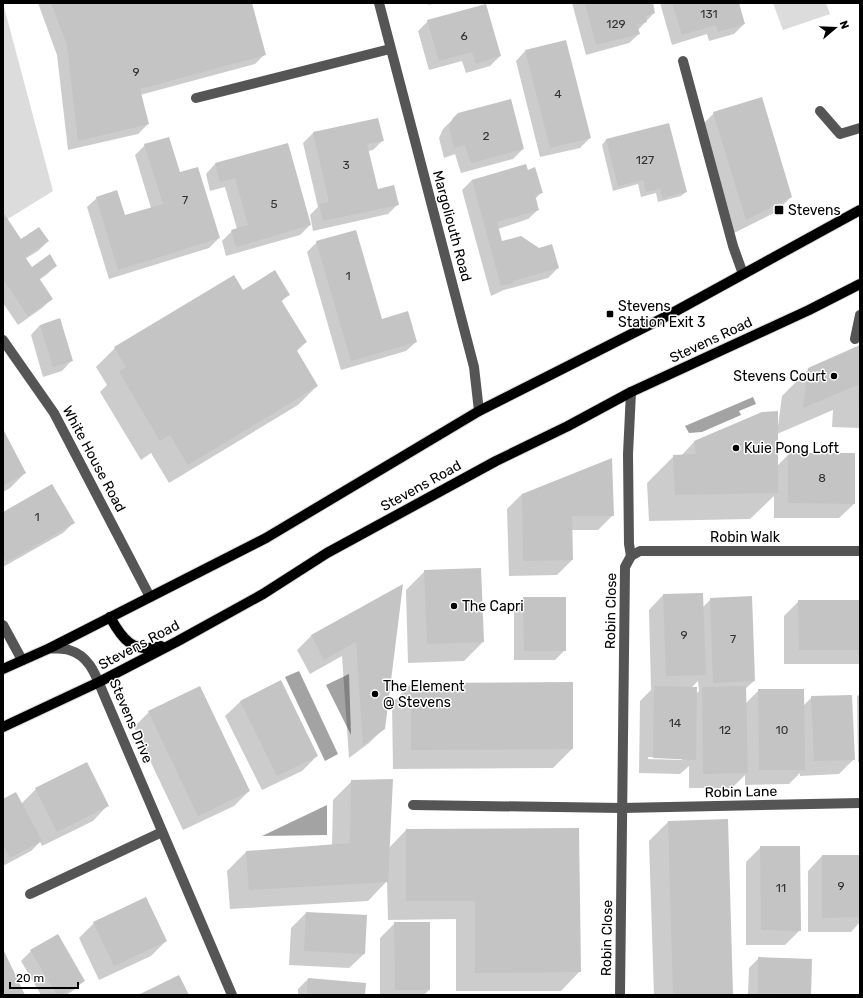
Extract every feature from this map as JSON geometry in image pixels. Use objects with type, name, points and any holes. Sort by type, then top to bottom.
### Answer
[{"type":"main road","points":[[3,669],[50,648],[266,538],[479,412],[665,317],[860,210]]},
{"type":"main road","name":"Stevens Road","points":[[3,727],[99,682],[178,641],[263,594],[328,553],[496,461],[568,426],[631,392],[809,310],[860,284]]},
{"type":"main road","points":[[110,617],[121,636],[128,643],[138,648],[152,649],[178,641]]},
{"type":"street","name":"Margoliouth Road","points":[[379,3],[474,367],[479,412]]},
{"type":"street","points":[[196,98],[390,49]]},
{"type":"street","points":[[683,61],[733,246],[743,274]]},
{"type":"street","points":[[820,111],[840,134],[860,128]]},
{"type":"street","points":[[855,339],[860,315]]},
{"type":"street","name":"White House Road","points":[[3,340],[54,413],[150,597]]},
{"type":"street","name":"Robin Close","points":[[620,995],[625,567],[631,556],[628,544],[628,454],[631,392]]},
{"type":"street","name":"Robin Walk","points":[[631,556],[640,551],[860,551]]},
{"type":"street","points":[[3,625],[22,660]]},
{"type":"street","name":"Stevens Drive","points":[[50,648],[68,650],[81,656],[88,662],[99,682],[232,995]]},
{"type":"street","name":"Robin Lane","points":[[622,808],[860,803]]},
{"type":"street","points":[[413,805],[622,808]]},
{"type":"street","points":[[30,894],[162,832]]},
{"type":"shaded area","points":[[3,3],[53,191],[3,222]]},
{"type":"shaded area","points":[[773,3],[826,3],[830,14],[783,30]]},
{"type":"shaded area","points":[[753,397],[756,404],[739,411],[741,415],[702,432],[689,433],[685,426]]},
{"type":"shaded area","points":[[299,671],[338,754],[325,761],[285,677]]},
{"type":"shaded area","points":[[349,674],[351,735],[326,685]]},
{"type":"shaded area","points":[[327,805],[327,835],[262,836]]},
{"type":"building","points":[[51,3],[252,3],[266,55],[140,89],[149,124],[78,141],[67,45]]},
{"type":"building","points":[[585,3],[653,3],[655,13],[645,16],[647,22],[637,25],[640,34],[596,45]]},
{"type":"building","points":[[672,3],[739,3],[745,24],[718,32],[716,25],[682,35]]},
{"type":"building","points":[[486,4],[501,56],[476,64],[472,52],[439,61],[427,20]]},
{"type":"building","points":[[566,40],[591,138],[550,148],[525,50]]},
{"type":"building","points":[[762,97],[792,197],[746,220],[713,112]]},
{"type":"building","points":[[511,99],[524,149],[471,163],[465,145],[454,148],[449,127],[453,118],[458,113]]},
{"type":"building","points":[[378,118],[384,141],[367,144],[378,189],[394,185],[399,205],[323,221],[319,204],[329,202],[313,132]]},
{"type":"building","points":[[669,123],[687,192],[663,198],[660,189],[646,192],[643,180],[618,186],[606,139]]},
{"type":"building","points":[[169,137],[180,172],[198,167],[220,238],[118,270],[96,197],[117,190],[125,215],[163,204],[144,144]]},
{"type":"building","points":[[288,143],[311,225],[236,247],[231,230],[248,225],[235,178],[220,182],[215,163]]},
{"type":"building","points":[[526,164],[528,170],[535,167],[543,193],[535,195],[539,210],[497,222],[502,241],[521,236],[539,248],[552,244],[559,268],[513,281],[513,283],[501,286],[472,180]]},
{"type":"building","points":[[3,212],[21,239],[39,227],[49,241],[25,257],[32,267],[50,254],[57,266],[39,278],[53,299],[28,316],[3,279]]},
{"type":"building","points":[[356,230],[382,319],[408,311],[417,342],[351,361],[316,241]]},
{"type":"building","points":[[275,270],[290,295],[281,300],[307,342],[296,349],[318,386],[188,465],[170,435],[160,441],[119,372],[126,367],[114,347],[234,275],[243,290]]},
{"type":"building","points":[[60,318],[73,361],[53,367],[40,325]]},
{"type":"building","name":"Stevens Court","points":[[860,345],[860,384],[803,408],[808,368]]},
{"type":"building","points":[[859,389],[860,401],[858,401]]},
{"type":"building","name":"Kuie Pong Loft","points":[[778,411],[778,493],[675,495],[673,455],[696,454],[694,441],[762,412]]},
{"type":"building","points":[[3,429],[26,473],[3,486]]},
{"type":"building","points":[[788,453],[855,453],[855,504],[788,503]]},
{"type":"building","points":[[612,458],[614,516],[572,516],[573,560],[523,561],[522,494]]},
{"type":"building","points":[[52,484],[75,523],[7,562],[3,556],[3,512]]},
{"type":"building","name":"The Capri","points":[[481,568],[484,642],[427,644],[424,570]]},
{"type":"building","name":"The Element @ Stevens","points":[[403,584],[385,729],[363,745],[356,642],[324,660],[311,635]]},
{"type":"building","points":[[703,593],[706,675],[666,676],[663,594]]},
{"type":"building","points":[[752,596],[755,681],[713,683],[710,598]]},
{"type":"building","points":[[523,597],[566,597],[566,651],[524,651]]},
{"type":"building","points":[[798,600],[860,600],[860,650],[799,650]]},
{"type":"building","points":[[281,680],[318,756],[277,776],[240,701]]},
{"type":"building","points":[[573,682],[573,749],[411,750],[411,683]]},
{"type":"building","points":[[200,686],[250,791],[198,816],[148,711]]},
{"type":"building","points":[[654,686],[697,687],[696,760],[653,758]]},
{"type":"building","points":[[746,686],[748,773],[703,774],[702,687]]},
{"type":"building","points":[[758,689],[804,689],[805,770],[759,770]]},
{"type":"building","points":[[852,695],[855,760],[814,761],[811,696]]},
{"type":"building","points":[[87,762],[109,806],[57,832],[35,788]]},
{"type":"building","points":[[393,779],[388,882],[249,890],[246,851],[350,843],[351,780]]},
{"type":"building","points":[[16,792],[42,841],[10,858],[3,845],[3,799]]},
{"type":"building","points":[[728,819],[733,995],[673,995],[668,821]]},
{"type":"building","points":[[579,828],[581,972],[475,973],[475,901],[406,901],[406,829]]},
{"type":"building","points":[[760,846],[800,846],[801,931],[761,930]]},
{"type":"building","points":[[822,855],[860,855],[860,917],[822,918]]},
{"type":"building","points":[[146,897],[167,941],[114,966],[93,922]]},
{"type":"building","points":[[306,912],[367,915],[365,954],[304,951]]},
{"type":"building","points":[[394,922],[430,922],[430,990],[395,990]]},
{"type":"building","points":[[58,934],[85,981],[61,995],[57,995],[30,950]]},
{"type":"building","points":[[3,949],[25,995],[3,995]]},
{"type":"building","points":[[758,957],[812,959],[811,994],[758,993]]},
{"type":"building","points":[[179,975],[189,995],[138,995]]},
{"type":"building","points":[[308,978],[366,983],[365,995],[307,995]]},
{"type":"place","name":"Stevens","points":[[779,210]]},
{"type":"place","name":"Stevens Station Exit 3","points":[[610,314]]},
{"type":"place","name":"Stevens Court","points":[[834,376]]},
{"type":"place","name":"Kuie Pong Loft","points":[[736,448]]},
{"type":"place","name":"The Capri","points":[[454,606]]},
{"type":"place","name":"The Element @ Stevens","points":[[375,694]]}]
